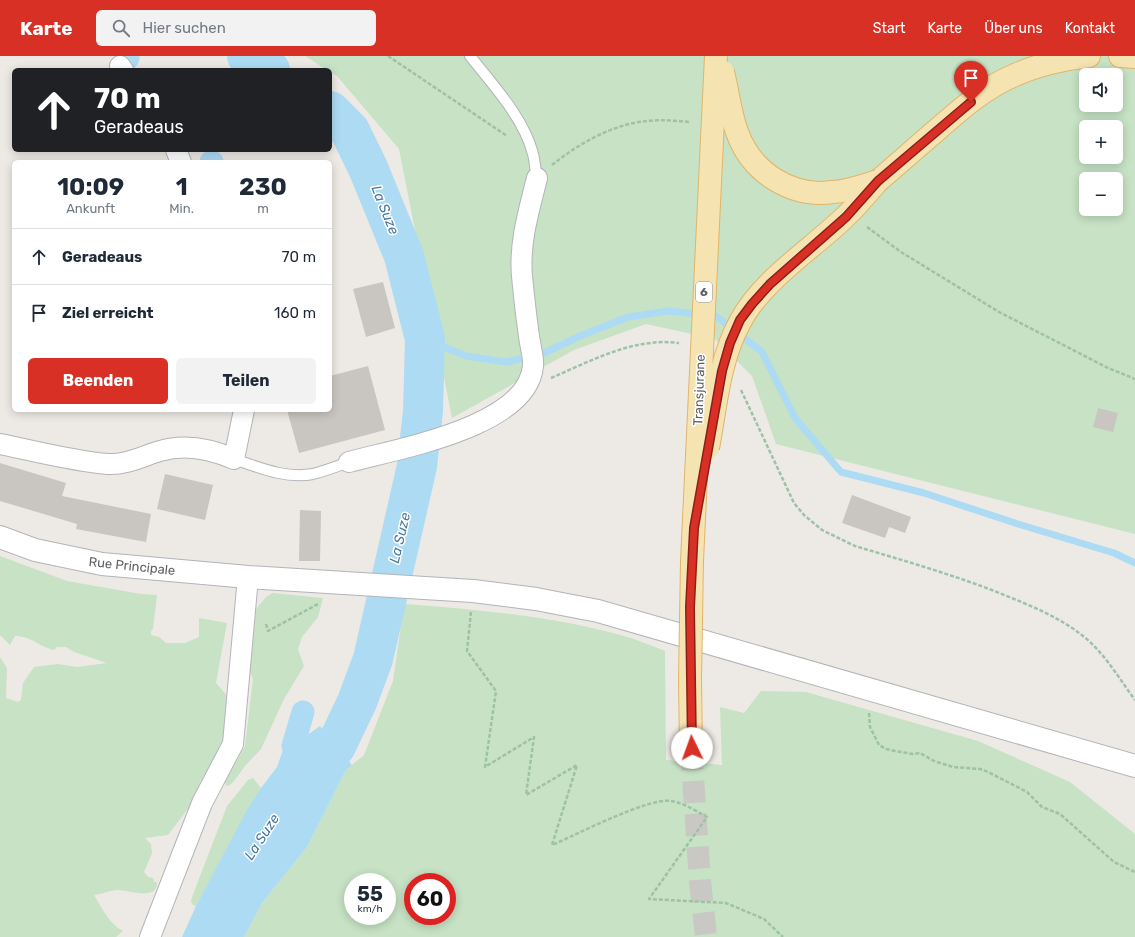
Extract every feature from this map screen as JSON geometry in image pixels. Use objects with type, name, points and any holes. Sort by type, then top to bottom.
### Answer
[{"type":"main road","name":"Transjurane","points":[[691,740],[690,607],[701,340],[714,118],[716,56]]},
{"type":"main road","points":[[720,56],[737,131],[746,150],[763,171],[785,185],[798,190],[815,192],[834,192],[878,181]]},
{"type":"main road","points":[[694,528],[722,371],[730,343],[740,320],[752,304],[770,284],[846,217],[878,181],[982,93],[1001,82],[1034,68],[1068,59],[1089,56]]},
{"type":"main road","points":[[1120,56],[1135,57]]},
{"type":"main road","name":"Rue Principale","points":[[0,537],[35,550],[102,564],[254,582],[470,601],[536,599],[598,612],[1135,766]]},
{"type":"street","points":[[349,462],[442,438],[462,431],[508,406],[525,389],[533,366],[522,275],[522,251],[524,233],[537,178]]},
{"type":"street","points":[[0,444],[66,458],[109,464],[136,460],[161,450],[186,447],[212,450],[234,459],[244,412]]},
{"type":"street","points":[[150,937],[202,803],[233,744],[254,582]]},
{"type":"lane","points":[[470,56],[515,116],[533,153],[537,178]]},
{"type":"lane","points":[[234,459],[276,473],[296,475],[314,474],[349,462]]},
{"type":"path","points":[[388,56],[533,153]]},
{"type":"path","points":[[525,389],[629,346],[663,342],[679,343],[686,346]]},
{"type":"path","points":[[740,390],[794,504],[813,523],[838,539],[855,546],[985,586],[1041,610],[1059,620],[1090,642],[1103,656],[1135,700]]},
{"type":"path","points":[[254,582],[268,632],[318,604],[324,604]]},
{"type":"path","points":[[470,601],[467,651],[496,691],[485,767],[534,737],[526,795],[577,765],[552,845],[643,805],[670,800],[685,805],[707,818],[649,899],[726,903],[764,918],[783,937]]},
{"type":"path","points":[[868,711],[870,727],[878,745],[895,751],[913,754],[920,753],[934,761],[953,766],[980,769],[988,772],[1027,792],[1036,804],[1060,814],[1114,862],[1135,872]]},
{"type":"green space","points":[[305,56],[1135,56],[1135,534],[776,444],[752,376],[715,339],[646,324],[574,350],[452,418],[399,149],[337,76],[332,73],[332,68],[324,68]]},
{"type":"green space","points":[[0,556],[67,581],[141,594],[157,595],[151,635],[159,637],[166,643],[185,643],[199,637],[199,618],[227,623],[216,683],[236,706],[232,728],[193,802],[168,835],[145,838],[151,844],[152,853],[144,872],[148,877],[153,878],[154,882],[157,882],[156,888],[152,892],[147,893],[116,890],[94,895],[110,920],[123,931],[116,937],[0,937],[0,657],[7,668],[6,698],[18,702],[21,700],[23,683],[34,667],[58,664],[77,667],[107,663],[74,652],[66,647],[57,647],[54,650],[27,638],[15,636],[10,645],[0,635]]},
{"type":"green space","points":[[272,593],[323,598],[318,617],[302,637],[298,649],[304,666],[284,699],[261,749],[245,766],[234,781],[230,785],[226,786],[225,782],[245,746],[253,679],[250,672],[256,609],[266,597]]},
{"type":"green space","points":[[404,604],[519,615],[603,630],[631,638],[665,651],[666,760],[722,765],[720,707],[744,713],[761,691],[806,692],[978,741],[1070,782],[1135,834],[1135,937],[244,937],[262,903],[307,847],[346,770],[364,755],[393,681]]},
{"type":"green space","points":[[253,778],[261,788],[196,906],[193,905],[191,902],[192,897],[227,806],[248,780]]},
{"type":"water","points":[[296,714],[308,716],[306,730],[309,734],[320,726],[352,765],[346,770],[307,847],[262,903],[244,937],[182,937],[196,906],[248,808],[277,767],[284,747],[285,735],[293,729]]},
{"type":"building","points":[[383,282],[395,328],[366,337],[353,289]]},
{"type":"building","points":[[368,366],[385,430],[299,453],[288,412],[332,412],[332,375]]},
{"type":"building","points":[[1098,408],[1118,413],[1113,432],[1093,427]]},
{"type":"building","points":[[0,463],[66,483],[62,496],[151,514],[146,542],[76,529],[77,524],[0,501]]},
{"type":"building","points":[[165,474],[213,485],[205,520],[157,509]]},
{"type":"building","points":[[852,495],[911,517],[905,533],[889,527],[885,538],[842,523]]},
{"type":"building","points":[[300,510],[321,511],[320,561],[299,561]]},
{"type":"waterway","name":"La Suze","points":[[247,56],[267,68]]},
{"type":"waterway","name":"La Suze","points":[[300,787],[336,746],[357,702],[373,659],[417,466],[423,411],[425,339],[404,256],[368,168],[350,131],[332,113]]},
{"type":"waterway","points":[[425,339],[466,356],[506,362],[542,354],[580,336],[628,317],[668,311],[716,316],[762,352],[795,418],[841,472],[924,493],[1018,524],[1114,553],[1135,563]]},
{"type":"waterway","points":[[293,746],[303,712]]},
{"type":"tunnel","points":[[691,748],[700,881],[706,937]]},
{"type":"route","points":[[692,748],[690,707],[690,607],[694,528],[722,371],[730,343],[740,320],[760,294],[846,217],[878,181],[971,102]]}]
